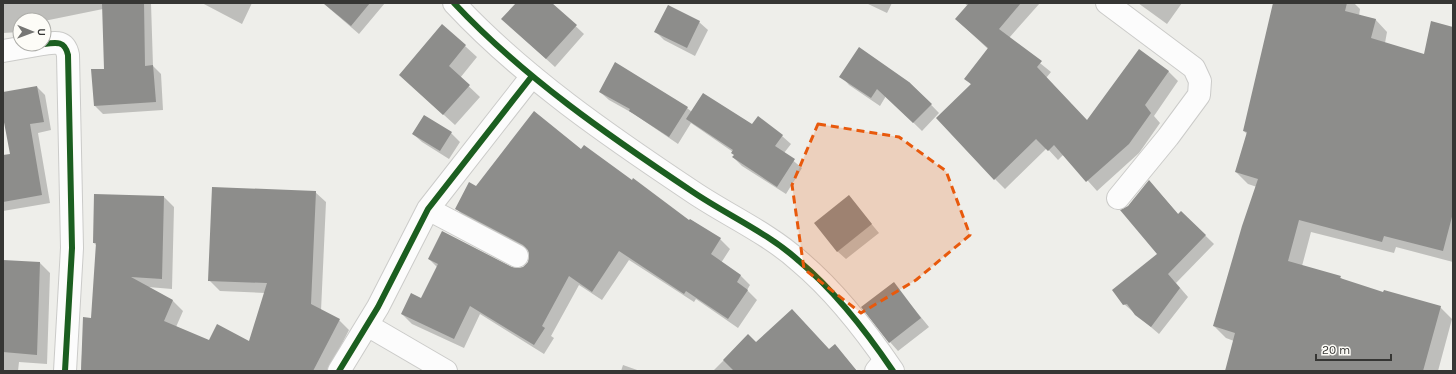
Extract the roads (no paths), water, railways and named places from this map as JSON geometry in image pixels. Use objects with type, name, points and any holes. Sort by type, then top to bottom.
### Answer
[{"type":"street","points":[[454,3],[532,76],[608,133],[693,193],[798,260],[838,297],[884,367]]},
{"type":"street","points":[[1107,3],[1194,68],[1200,81],[1199,95],[1168,137],[1118,198]]},
{"type":"street","points":[[52,43],[62,43],[66,47],[68,55],[72,248],[65,371]]},
{"type":"street","points":[[339,371],[372,317],[428,208],[532,76]]},
{"type":"street","points":[[428,208],[517,256]]},
{"type":"street","points":[[372,317],[446,371]]}]
